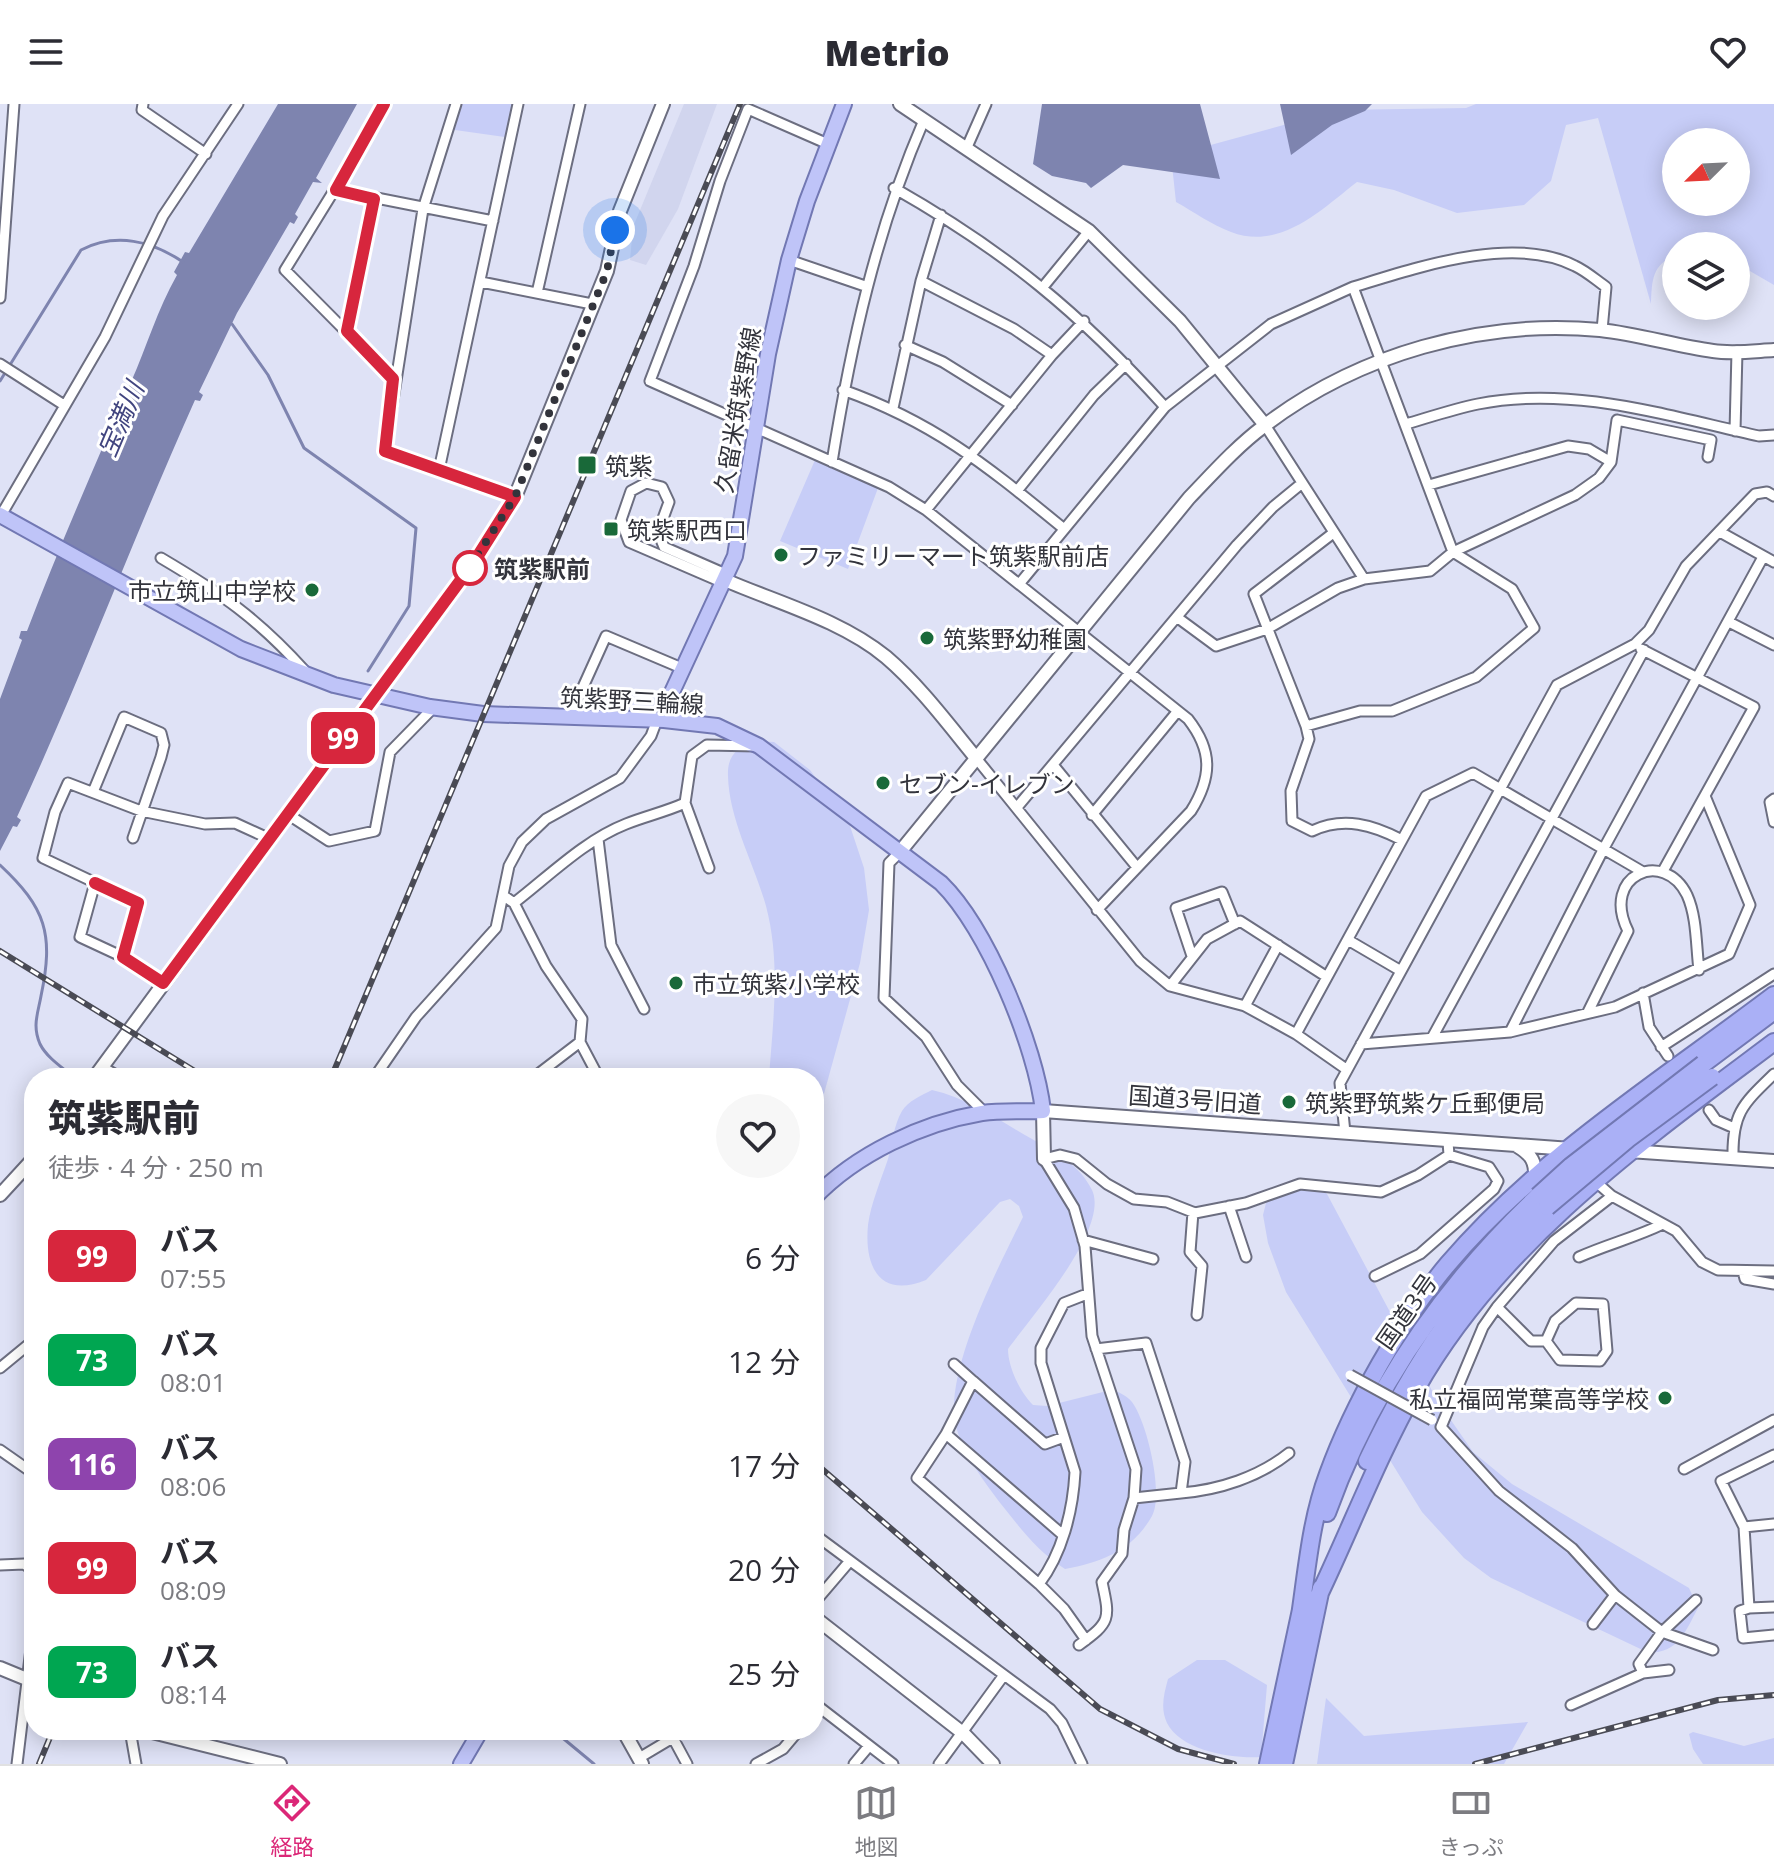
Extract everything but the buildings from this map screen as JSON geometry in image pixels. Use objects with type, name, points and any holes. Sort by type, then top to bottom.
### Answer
[{"type":"highway","points":[[1300,1616],[1312,1534],[1327,1475],[1384,1361],[1448,1264],[1535,1179],[1571,1149],[1774,995]]},
{"type":"highway","name":"国道3号","points":[[1268,1764],[1323,1524],[1375,1402],[1414,1338],[1466,1268],[1543,1202],[1628,1139],[1774,1011]]},
{"type":"highway","name":"国道3号","points":[[1707,1071],[1774,1031]]},
{"type":"highway","points":[[1318,1597],[1375,1469],[1417,1387],[1443,1348],[1501,1274],[1595,1181],[1774,1042]]},
{"type":"highway","name":"国道3号","points":[[1284,1764],[1318,1597],[1353,1491],[1390,1411],[1426,1348],[1479,1278],[1543,1202]]},
{"type":"main road","name":"久留米筑紫野線","points":[[661,720],[735,556],[789,260],[844,104]]},
{"type":"main road","name":"筑紫野三輪線","points":[[0,516],[241,649],[311,678],[434,707],[717,726],[759,746],[962,904],[977,928],[1039,1076],[1043,1111]]},
{"type":"main road","points":[[824,1187],[904,1137],[952,1119],[985,1113],[1043,1111]]},
{"type":"main road","points":[[461,1764],[475,1740]]},
{"type":"street","points":[[0,298],[14,104]]},
{"type":"street","points":[[143,104],[142,110],[206,154]]},
{"type":"street","points":[[0,516],[105,337],[163,216],[238,104]]},
{"type":"street","points":[[384,104],[336,190],[285,270],[393,379]]},
{"type":"street","points":[[456,104],[423,209],[393,379],[385,451],[515,497]]},
{"type":"street","points":[[439,470],[518,104]]},
{"type":"street","points":[[537,293],[580,104]]},
{"type":"street","points":[[102,1067],[474,562],[515,497],[607,271],[620,211],[663,104]]},
{"type":"street","points":[[900,104],[1089,231],[1180,321],[1265,425],[1332,534],[1364,579]]},
{"type":"street","points":[[967,147],[986,104]]},
{"type":"street","points":[[828,144],[748,109],[720,181],[694,266],[650,381],[889,487],[926,510],[1020,583],[1199,733],[1208,751],[1209,774],[1191,811],[1097,910]]},
{"type":"street","points":[[832,462],[843,390],[865,286],[894,188],[924,120]]},
{"type":"street","points":[[894,188],[993,247],[1043,287],[1084,321],[1165,407]]},
{"type":"street","points":[[336,190],[493,221]]},
{"type":"street","points":[[347,331],[374,199]]},
{"type":"street","points":[[893,408],[905,345],[941,215]]},
{"type":"street","points":[[1043,287],[1089,231]]},
{"type":"street","points":[[1020,583],[1165,407],[1216,364],[1271,324],[1353,287],[1459,259],[1524,253],[1574,265],[1606,287],[1602,330]]},
{"type":"street","points":[[789,260],[865,286]]},
{"type":"street","points":[[921,281],[980,310],[1052,355]]},
{"type":"street","points":[[481,282],[592,304]]},
{"type":"street","points":[[1306,726],[1360,711],[1392,711],[1476,677],[1534,628],[1512,589],[1453,552],[1353,287]]},
{"type":"street","points":[[926,510],[1052,355],[1084,321]]},
{"type":"street","points":[[985,1113],[957,1085],[926,1037],[884,998],[889,863],[1189,498],[1265,425],[1319,392],[1383,360],[1432,344],[1509,330],[1602,330],[1717,352],[1774,350]]},
{"type":"street","points":[[905,345],[970,376],[1012,405]]},
{"type":"street","points":[[1735,431],[1737,351]]},
{"type":"street","points":[[0,364],[64,405]]},
{"type":"street","points":[[1017,491],[1094,395],[1126,364]]},
{"type":"street","points":[[843,390],[893,408],[972,454],[1063,528]]},
{"type":"street","points":[[1406,424],[1480,403],[1535,399],[1609,403],[1759,436],[1774,435]]},
{"type":"street","points":[[1178,618],[1216,646],[1267,629],[1338,588],[1364,579],[1430,571],[1453,552],[1575,495],[1599,478],[1611,462],[1617,420],[1711,440],[1708,457]]},
{"type":"street","points":[[1429,485],[1568,446],[1589,449],[1611,462]]},
{"type":"street","points":[[726,579],[664,547],[658,532],[669,502],[662,487],[646,483],[631,491],[621,520],[629,542],[726,579],[843,630],[885,656],[918,688],[1018,806],[1140,961],[1170,986],[1245,1006],[1296,1034],[1346,1069]]},
{"type":"street","points":[[1018,806],[1237,545],[1273,507],[1301,484]]},
{"type":"street","points":[[1433,1036],[1553,818],[1639,647],[1686,566],[1755,494],[1767,492],[1774,496]]},
{"type":"street","points":[[1720,532],[1774,562]]},
{"type":"street","points":[[1332,534],[1254,594],[1309,739],[1291,791],[1292,821],[1312,831],[1321,827],[1369,823],[1402,840]]},
{"type":"street","points":[[1510,1032],[1604,848],[1700,678],[1763,557]]},
{"type":"street","points":[[161,558],[229,599],[261,625],[311,678]]},
{"type":"street","points":[[1729,622],[1774,645]]},
{"type":"street","points":[[569,718],[606,636],[684,669]]},
{"type":"street","points":[[1639,647],[1754,707],[1663,871]]},
{"type":"street","points":[[1345,1133],[1340,1083],[1346,1069],[1557,685],[1639,647]]},
{"type":"street","points":[[292,817],[329,841],[375,831],[390,752],[434,707]]},
{"type":"street","points":[[1092,815],[1177,712]]},
{"type":"street","points":[[93,792],[124,717],[155,727],[164,745],[133,838]]},
{"type":"street","points":[[381,1068],[416,1017],[496,928],[509,866],[522,842],[546,819],[620,778],[661,720]]},
{"type":"street","points":[[709,868],[685,803],[692,756],[707,745],[759,746]]},
{"type":"street","points":[[1054,766],[1136,866]]},
{"type":"street","points":[[1296,1034],[1426,796],[1473,773],[1643,872],[1663,871],[1675,877],[1686,894],[1699,970]]},
{"type":"street","points":[[123,957],[138,903],[43,858],[53,831],[55,812],[68,783],[141,811],[205,824],[235,823],[270,839]]},
{"type":"street","points":[[1361,1044],[1510,1032],[1615,1007],[1729,954],[1750,905],[1705,796]]},
{"type":"street","points":[[1774,799],[1770,802],[1774,822]]},
{"type":"street","points":[[514,903],[598,839],[626,824],[660,815],[685,803]]},
{"type":"street","points":[[598,839],[611,945],[644,1009]]},
{"type":"street","points":[[1588,1012],[1628,931],[1618,912],[1619,895],[1643,872]]},
{"type":"street","points":[[95,883],[80,937],[123,957],[163,983]]},
{"type":"street","points":[[1192,956],[1176,908],[1222,892],[1235,924]]},
{"type":"street","points":[[504,896],[514,903],[546,966],[582,1019],[580,1042],[594,1068]]},
{"type":"street","points":[[1170,986],[1207,939],[1240,921],[1327,977]]},
{"type":"street","points":[[1348,940],[1401,971]]},
{"type":"street","points":[[1245,1006],[1278,945]]},
{"type":"street","points":[[1661,1047],[1774,974]]},
{"type":"street","points":[[1643,993],[1649,1027],[1668,1056]]},
{"type":"street","points":[[546,1068],[580,1042]]},
{"type":"street","points":[[1733,1158],[1732,1127],[1743,1104],[1774,1074]]},
{"type":"street","points":[[1709,1110],[1716,1120],[1732,1127]]},
{"type":"street","points":[[973,1381],[946,1434],[917,1478],[1039,1584],[1064,1609],[1082,1642],[1104,1626],[1109,1615],[1102,1582],[1122,1554],[1124,1530],[1134,1498],[1136,1469],[1096,1349],[1087,1294],[1083,1240],[1074,1208],[1044,1159],[1043,1111]]},
{"type":"street","name":"国道3号旧道","points":[[1043,1111],[1345,1133],[1448,1148],[1513,1144],[1774,1161]]},
{"type":"street","points":[[1513,1144],[1528,1153],[1536,1165],[1535,1179]]},
{"type":"street","points":[[1044,1159],[1060,1155],[1076,1159],[1107,1184],[1134,1199],[1167,1202],[1193,1212],[1229,1206],[1300,1184],[1381,1192],[1418,1175],[1448,1148],[1489,1167],[1498,1181],[1494,1189],[1420,1254],[1375,1276]]},
{"type":"street","points":[[0,1195],[24,1169]]},
{"type":"street","points":[[1595,1181],[1612,1196],[1676,1231],[1702,1262],[1718,1270],[1774,1271]]},
{"type":"street","points":[[1441,1427],[1483,1327],[1497,1307],[1554,1241],[1612,1196]]},
{"type":"street","points":[[1229,1206],[1246,1257]]},
{"type":"street","points":[[1193,1212],[1190,1252],[1202,1266],[1197,1315]]},
{"type":"street","points":[[1579,1257],[1613,1242],[1624,1243],[1663,1224]]},
{"type":"street","points":[[1083,1240],[1153,1259]]},
{"type":"street","points":[[1743,1271],[1750,1283],[1774,1284]]},
{"type":"street","points":[[1039,1584],[1052,1567],[1063,1535],[1075,1472],[1041,1363],[1041,1348],[1064,1303],[1087,1294]]},
{"type":"street","points":[[1576,1303],[1603,1304],[1607,1351],[1600,1361],[1560,1360],[1546,1341],[1555,1321],[1576,1303]]},
{"type":"street","points":[[1497,1307],[1531,1341],[1546,1341]]},
{"type":"street","points":[[1096,1349],[1146,1343],[1185,1462],[1181,1493]]},
{"type":"street","points":[[0,1368],[24,1348]]},
{"type":"street","points":[[954,1364],[1045,1444],[1064,1437]]},
{"type":"street","points":[[1350,1375],[1441,1427],[1499,1491],[1572,1548],[1615,1595],[1662,1632],[1713,1650]]},
{"type":"street","points":[[1684,1469],[1774,1420]]},
{"type":"street","points":[[946,1434],[1063,1535]]},
{"type":"street","points":[[0,1450],[24,1467]]},
{"type":"street","points":[[1134,1498],[1205,1491],[1269,1470],[1289,1453]]},
{"type":"street","points":[[1749,1608],[1744,1527],[1721,1481],[1774,1455]]},
{"type":"street","points":[[1744,1527],[1774,1524]]},
{"type":"street","points":[[824,1542],[1004,1675],[1062,1723],[1082,1764]]},
{"type":"street","points":[[824,1591],[849,1562]]},
{"type":"street","points":[[0,1565],[24,1564]]},
{"type":"street","points":[[1593,1624],[1615,1595]]},
{"type":"street","points":[[1643,1673],[1639,1664],[1662,1632],[1696,1600]]},
{"type":"street","points":[[1774,1607],[1740,1611],[1743,1638],[1774,1635]]},
{"type":"street","points":[[824,1625],[964,1734],[993,1764]]},
{"type":"street","points":[[0,1668],[24,1678]]},
{"type":"street","points":[[1571,1705],[1643,1673],[1669,1670]]},
{"type":"street","points":[[939,1764],[964,1734],[1004,1675]]},
{"type":"street","points":[[824,1714],[893,1764]]},
{"type":"street","points":[[17,1764],[24,1722]]},
{"type":"street","points":[[132,1740],[136,1764]]},
{"type":"street","points":[[183,1740],[278,1764]]},
{"type":"street","points":[[629,1740],[641,1761],[670,1740]]},
{"type":"street","points":[[674,1740],[687,1764]]},
{"type":"street","points":[[756,1764],[783,1749],[791,1740]]},
{"type":"street","points":[[854,1764],[869,1746]]},
{"type":"shaded area","points":[[456,104],[518,104],[511,138],[448,129]]},
{"type":"shaded area","points":[[684,104],[717,104],[678,209],[646,265],[630,260],[633,227]]},
{"type":"shaded area","points":[[1476,104],[1774,104],[1774,285],[1750,271],[1750,232],[1662,232],[1662,263],[1655,274],[1651,304],[1598,118],[1566,125],[1551,181],[1524,205],[1457,213],[1394,190],[1357,182],[1299,225],[1266,236],[1249,236],[1224,229],[1176,202],[1172,165],[1196,149],[1338,110],[1466,108]]},
{"type":"shaded area","points":[[815,460],[878,488],[848,569],[780,541]]},
{"type":"shaded area","points":[[755,741],[774,742],[810,770],[849,823],[864,868],[869,910],[860,963],[824,1094],[824,1068],[770,1068],[775,992],[771,927],[729,792],[729,763],[734,753]]},
{"type":"shaded area","points":[[932,1090],[971,1104],[1058,1154],[1081,1173],[1092,1190],[1095,1206],[1079,1249],[1008,1349],[1016,1379],[1033,1405],[1047,1406],[1111,1390],[1132,1402],[1138,1412],[1155,1476],[1152,1516],[1125,1546],[1091,1563],[1065,1569],[1038,1547],[982,1478],[957,1430],[954,1408],[964,1353],[987,1292],[1023,1217],[1019,1206],[1010,1199],[1000,1202],[926,1280],[897,1285],[886,1282],[872,1266],[867,1240],[868,1225],[897,1122],[908,1104]]},
{"type":"shaded area","points":[[1314,1182],[1327,1194],[1437,1400],[1473,1452],[1512,1484],[1689,1588],[1698,1608],[1685,1633],[1674,1645],[1649,1653],[1491,1578],[1464,1558],[1422,1512],[1286,1292],[1268,1243],[1263,1215],[1268,1195]]},
{"type":"shaded area","points":[[1197,1660],[1225,1660],[1267,1685],[1261,1757],[1223,1755],[1196,1747],[1174,1733],[1167,1723],[1163,1706],[1168,1679]]},
{"type":"shaded area","points":[[1326,1698],[1364,1736],[1528,1722],[1504,1764],[1317,1764]]},
{"type":"shaded area","points":[[1693,1732],[1744,1746],[1774,1738],[1774,1764],[1703,1764],[1693,1749],[1689,1734]]},
{"type":"water","name":"宝満川","points":[[278,104],[357,104],[316,178],[322,183],[313,182],[295,214],[298,217],[294,224],[290,222],[237,313],[199,392],[203,395],[200,401],[195,400],[17,817],[21,820],[17,827],[13,826],[0,851],[0,699],[22,640],[19,638],[21,631],[27,631],[64,537],[177,275],[174,272],[185,252],[189,253]]},
{"type":"water","points":[[1042,104],[1200,104],[1220,179],[1123,165],[1091,188],[1086,183],[1052,176],[1033,164]]},
{"type":"water","points":[[1280,104],[1372,104],[1365,111],[1332,125],[1291,155]]},
{"type":"waterway","points":[[0,381],[81,250],[107,241],[134,241],[159,249],[183,262]]},
{"type":"waterway","points":[[232,324],[268,375],[304,448],[416,528],[409,606],[368,671]]},
{"type":"waterway","points":[[0,865],[28,895],[43,923],[47,955],[36,1031],[47,1054],[63,1068]]},
{"type":"waterway","points":[[565,1740],[594,1764]]},
{"type":"railway","points":[[335,1068],[740,104]]},
{"type":"railway","points":[[0,951],[190,1068]]},
{"type":"railway","points":[[824,1471],[1100,1709],[1178,1749],[1234,1764]]},
{"type":"railway","points":[[1475,1764],[1718,1700],[1774,1695]]},
{"type":"railway","points":[[39,1764],[49,1740]]},
{"type":"bus line","name":"99","points":[[95,883],[138,903],[123,957],[163,983],[474,562],[515,497],[385,451],[393,379],[347,331],[374,199],[336,190],[384,104]]},
{"type":"place","name":"筑紫","points":[[587,465]]},
{"type":"place","name":"筑紫駅西口","points":[[611,529]]},
{"type":"place","name":"ファミリーマート筑紫駅前店","points":[[781,555]]},
{"type":"place","name":"筑紫駅前","points":[[470,568]]},
{"type":"place","name":"市立筑山中学校","points":[[312,590]]},
{"type":"place","name":"筑紫野幼稚園","points":[[927,638]]},
{"type":"place","name":"セブン-イレブン","points":[[883,783]]},
{"type":"place","name":"市立筑紫小学校","points":[[676,983]]},
{"type":"place","name":"筑紫野筑紫ケ丘郵便局","points":[[1289,1102]]},
{"type":"place","name":"私立福岡常葉高等学校","points":[[1665,1398]]},
{"type":"route","points":[[470,568],[466,573],[515,497],[607,271],[615,230]]}]
